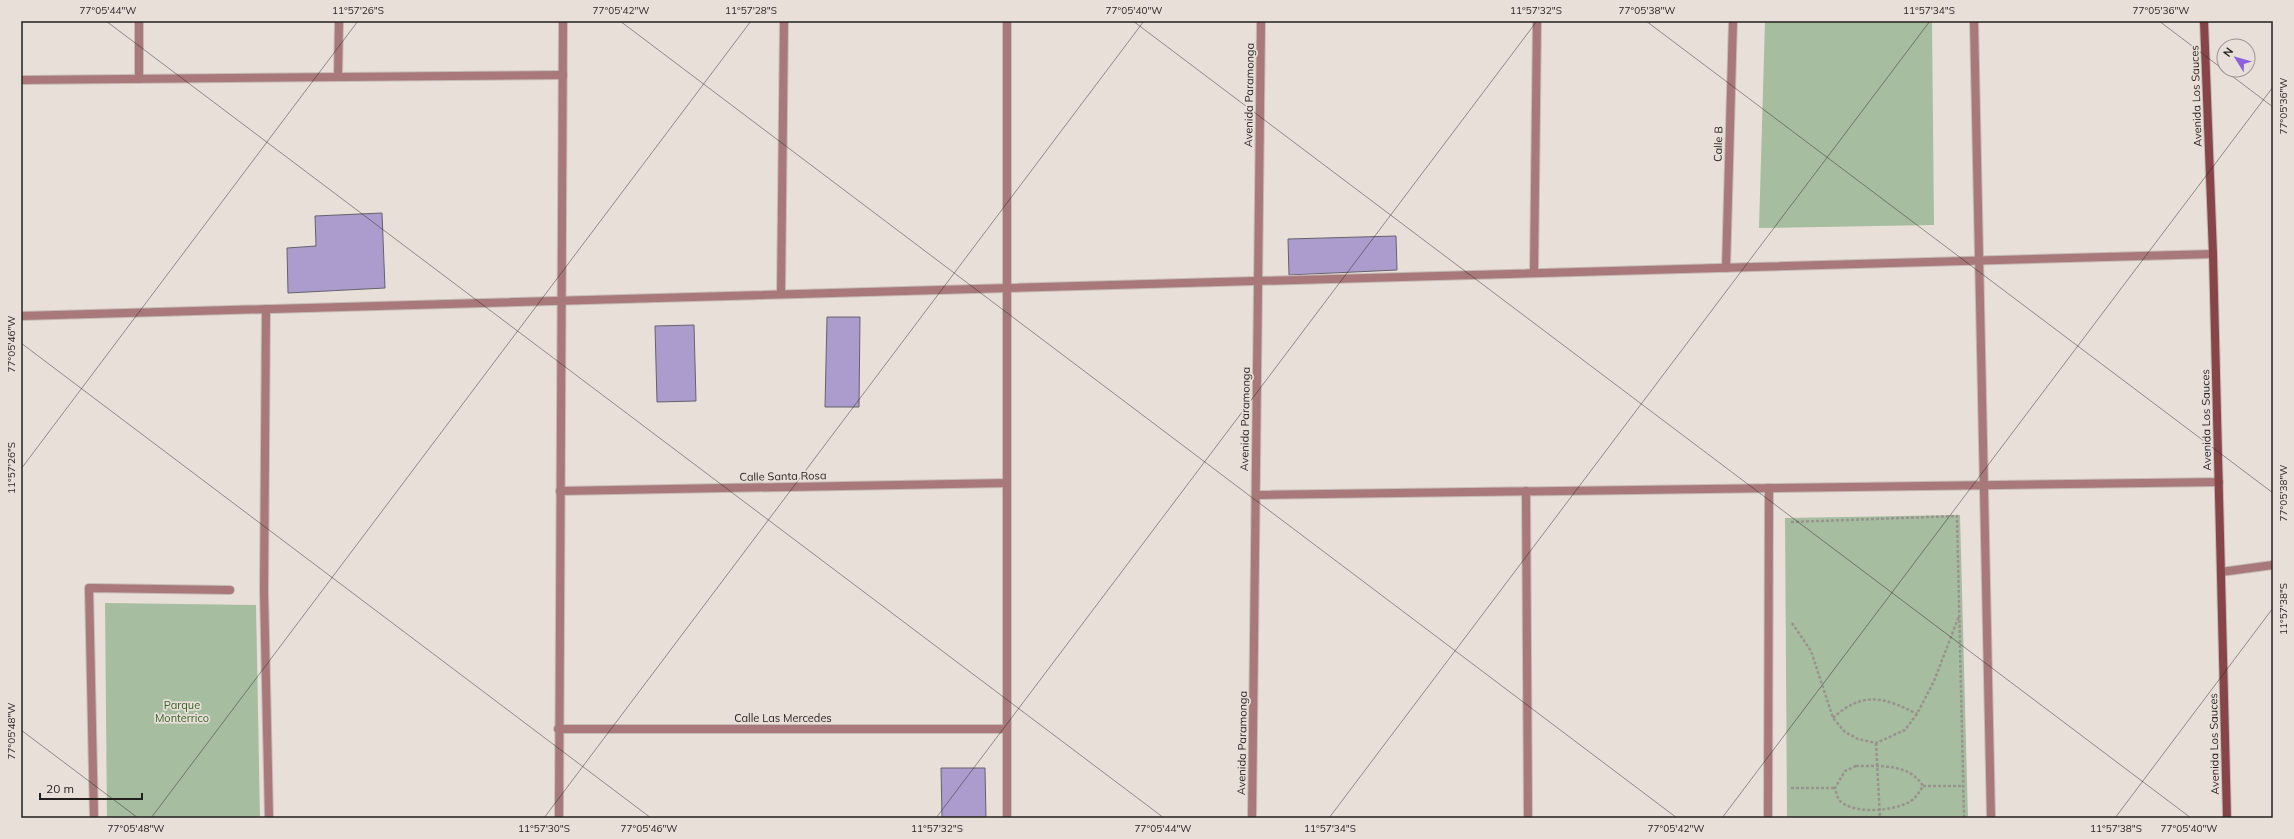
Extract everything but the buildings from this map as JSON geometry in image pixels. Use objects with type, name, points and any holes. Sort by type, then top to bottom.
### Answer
[{"type":"street","points":[[139,21],[139,79]]},
{"type":"street","points":[[338,77],[339,21]]},
{"type":"street","points":[[559,818],[558,729],[563,21]]},
{"type":"street","points":[[781,294],[784,21]]},
{"type":"street","points":[[1007,21],[1007,818]]},
{"type":"street","name":"Avenida Paramonga","points":[[1252,818],[1261,21]]},
{"type":"street","points":[[1534,273],[1537,21]]},
{"type":"street","name":"Calle B","points":[[1726,268],[1733,21]]},
{"type":"street","points":[[1974,21],[1991,818]]},
{"type":"street","name":"Avenida Los Sauces","points":[[2204,21],[2213,254],[2227,818]]},
{"type":"street","points":[[21,80],[563,75]]},
{"type":"street","points":[[21,316],[2213,254]]},
{"type":"street","points":[[266,309],[264,591],[269,818]]},
{"type":"street","points":[[1256,495],[2219,482]]},
{"type":"street","name":"Calle Santa Rosa","points":[[560,491],[1007,483]]},
{"type":"street","points":[[1768,818],[1769,488]]},
{"type":"street","points":[[1526,491],[1528,818]]},
{"type":"street","points":[[2221,572],[2273,564]]},
{"type":"street","points":[[94,818],[89,588],[230,590]]},
{"type":"street","name":"Calle Las Mercedes","points":[[558,729],[1007,729]]},
{"type":"path","points":[[1790,530],[1790,522],[1957,516],[1964,818]]},
{"type":"path","points":[[1791,630],[1791,622],[1811,651],[1834,718],[1845,732],[1858,739],[1876,743],[1905,730],[1917,714],[1934,681],[1959,614]]},
{"type":"path","points":[[1834,718],[1846,707],[1863,700],[1878,699],[1897,703],[1917,714]]},
{"type":"path","points":[[1876,743],[1880,818]]},
{"type":"path","points":[[1856,766],[1896,767],[1908,772],[1918,779],[1923,786],[1916,797],[1906,804],[1880,810],[1856,808],[1844,804],[1837,798],[1835,788],[1845,771],[1856,766]]},
{"type":"path","points":[[1791,780],[1791,796]]},
{"type":"path","points":[[1923,786],[1963,786]]},
{"type":"path","points":[[1791,788],[1835,788]]},
{"type":"green space","points":[[1765,21],[1932,21],[1934,225],[1759,228]]},
{"type":"green space","points":[[1960,515],[1968,818],[1787,818],[1785,518]]},
{"type":"green space","name":"Parque Monterrico","points":[[105,603],[256,605],[260,818],[107,818]]}]
